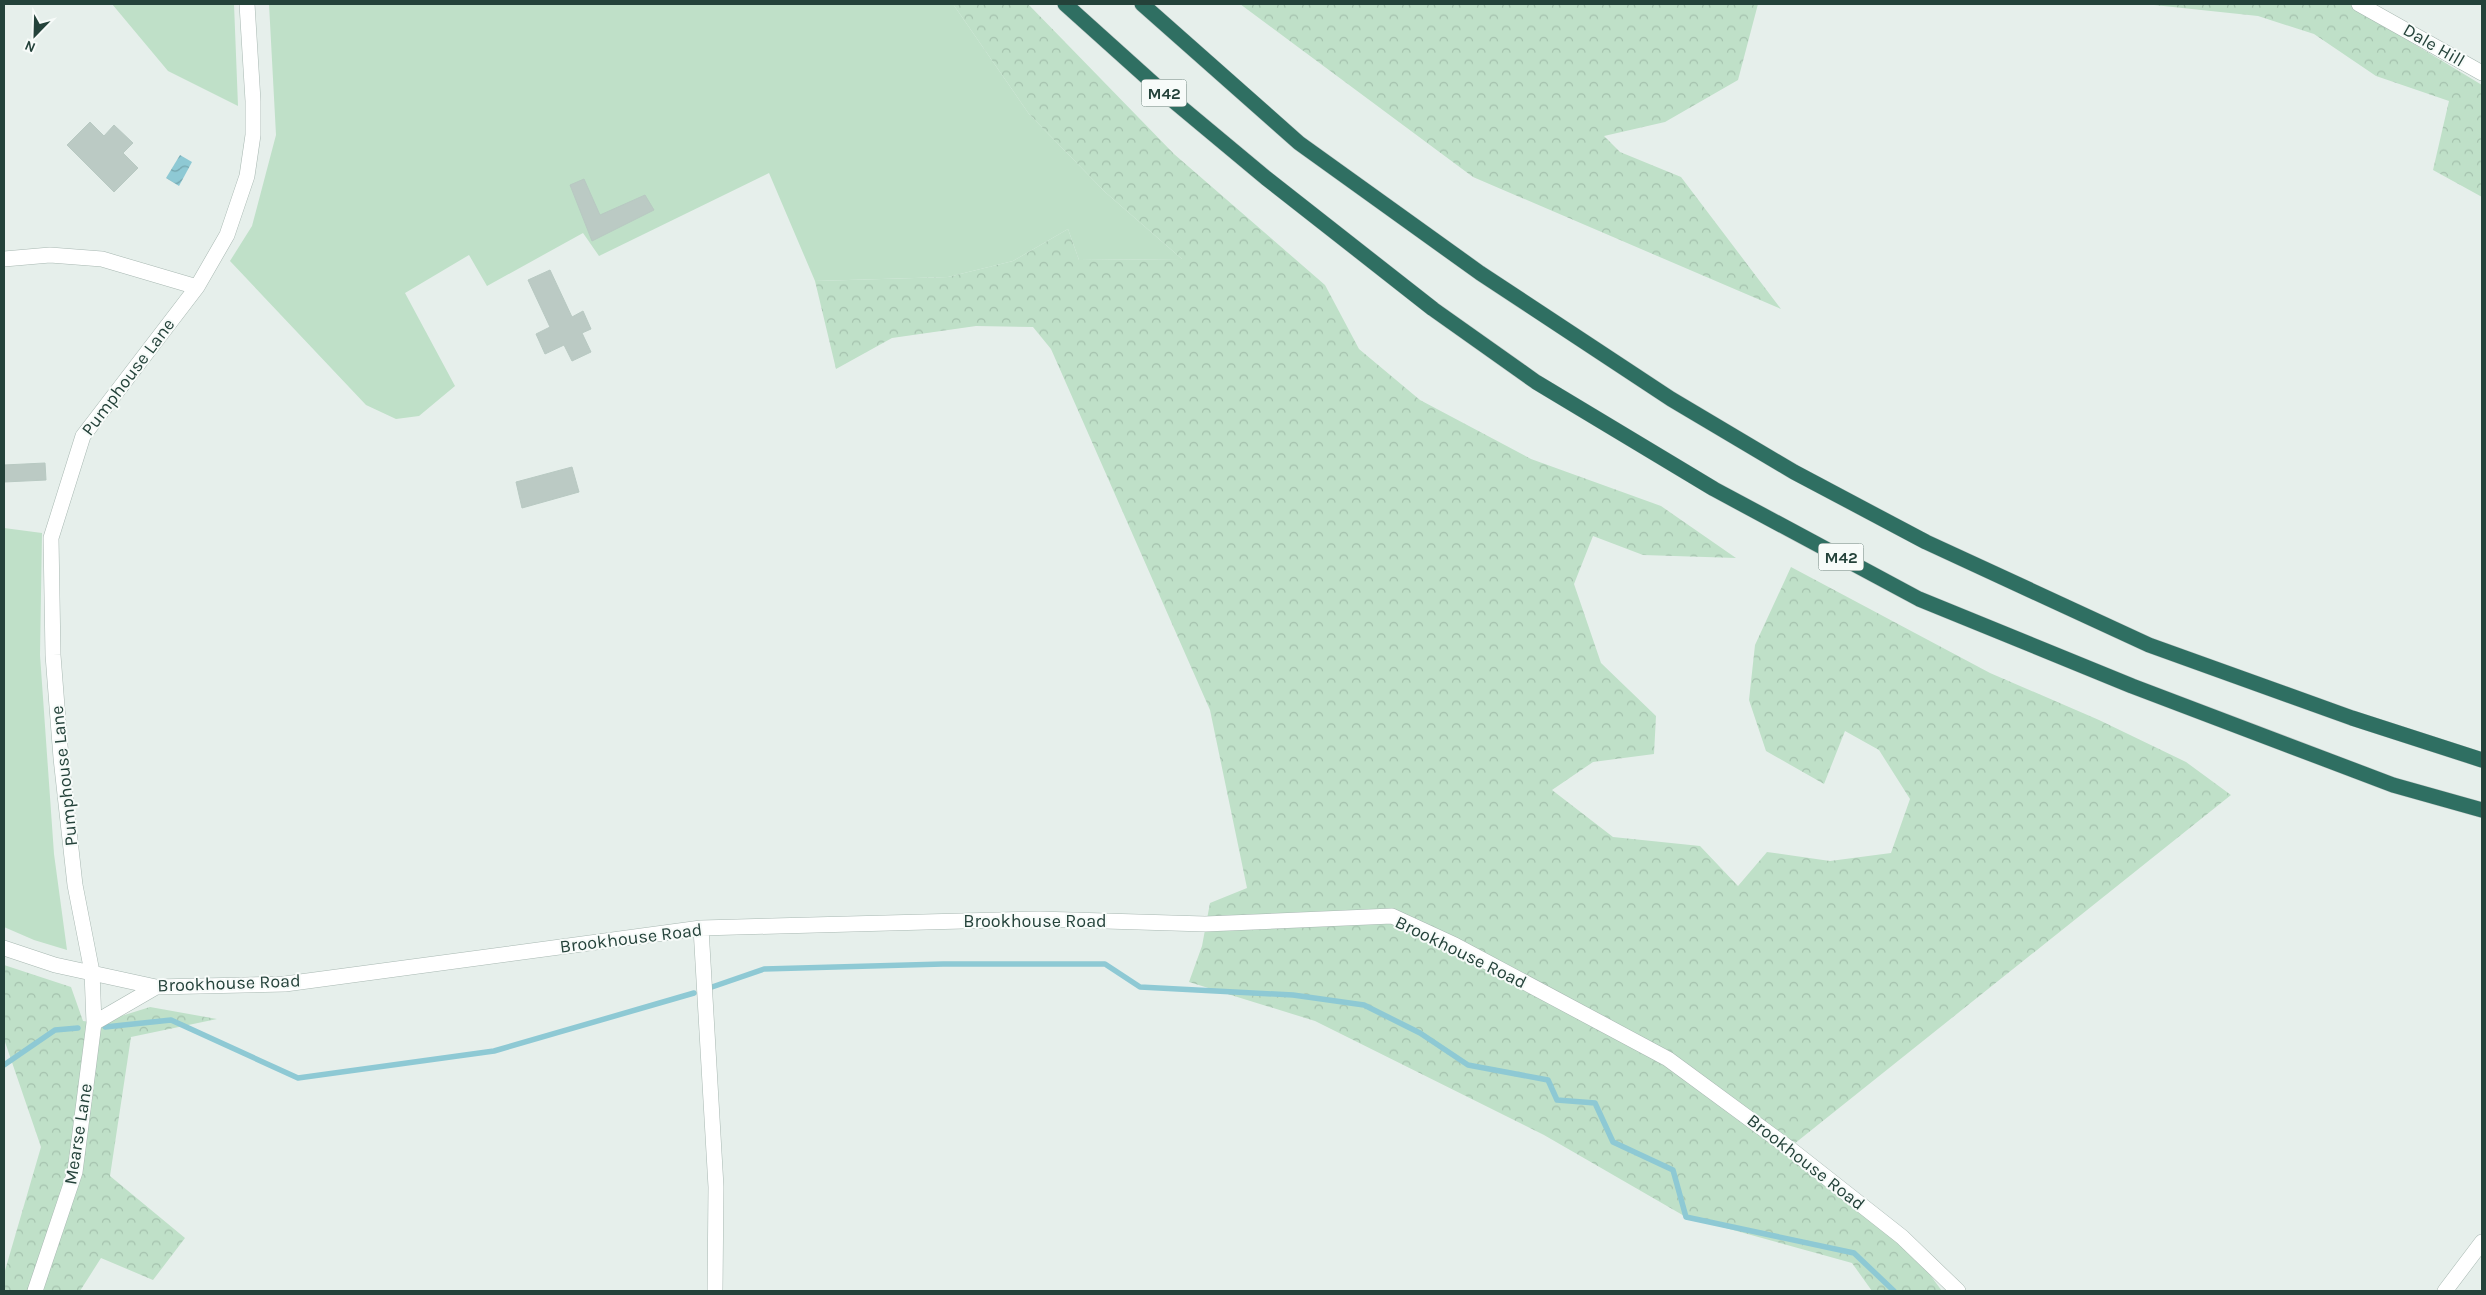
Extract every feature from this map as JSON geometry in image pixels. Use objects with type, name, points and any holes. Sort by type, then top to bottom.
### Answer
[{"type":"highway","name":"M42","points":[[1065,4],[1164,93],[1266,178],[1432,309],[1536,382],[1714,489],[1919,599],[2132,686],[2393,785],[2482,810]]},
{"type":"highway","name":"M42","points":[[1142,4],[1299,143],[1472,268],[1671,399],[1794,472],[1926,542],[2149,645],[2352,718],[2482,760]]},
{"type":"street","name":"Pumphouse Lane","points":[[92,972],[75,885],[60,758],[53,655],[51,538],[83,436],[198,287],[227,235],[247,176],[253,135],[254,101],[247,4]]},
{"type":"street","name":"Dale Hill","points":[[2359,4],[2482,73]]},
{"type":"street","points":[[4,259],[50,255],[102,259],[198,287]]},
{"type":"street","name":"Brookhouse Road","points":[[4,948],[55,965],[156,987],[285,984],[701,928],[1039,919],[1205,924],[1392,916],[1455,946],[1668,1059],[1789,1148],[1894,1231],[1958,1291]]},
{"type":"street","points":[[701,928],[716,1187],[715,1291]]},
{"type":"street","name":"Mearse Lane","points":[[35,1291],[75,1172],[94,1023],[92,972]]},
{"type":"street","points":[[94,1023],[156,987]]},
{"type":"street","points":[[2444,1291],[2482,1242]]},
{"type":"green space","points":[[112,4],[234,4],[238,106],[168,71]]},
{"type":"green space","points":[[269,4],[953,4],[1029,114],[1105,192],[1182,259],[1079,260],[1068,229],[1013,261],[948,277],[815,281],[769,173],[599,256],[583,233],[487,286],[469,255],[405,293],[455,386],[419,416],[396,419],[366,405],[230,261],[252,226],[276,135]]},
{"type":"green space","points":[[953,4],[1028,4],[1174,154],[1325,285],[1359,349],[1420,400],[1531,459],[1661,506],[1736,558],[1643,555],[1593,536],[1574,584],[1601,663],[1656,716],[1654,754],[1593,762],[1552,790],[1613,837],[1700,846],[1738,886],[1767,852],[1830,861],[1891,853],[1910,799],[1879,750],[1845,731],[1824,784],[1766,751],[1749,700],[1755,645],[1791,567],[1990,673],[2099,720],[2186,762],[2231,795],[1789,1148],[1902,1237],[1942,1291],[1872,1291],[1852,1263],[1686,1217],[1544,1135],[1315,1021],[1189,982],[1202,946],[1210,903],[1247,888],[1210,710],[1051,349],[1033,327],[976,326],[892,338],[836,369],[815,281],[948,277],[1013,261],[1068,229],[1079,260],[1182,259],[1105,192],[1029,114]]},
{"type":"green space","points":[[1240,4],[1758,4],[1738,80],[1665,122],[1604,136],[1620,152],[1681,177],[1781,309],[1473,177]]},
{"type":"green space","points":[[2063,4],[2352,4],[2371,18],[2482,85],[2482,197],[2433,170],[2449,101],[2376,76],[2314,34],[2258,16],[2154,5]]},
{"type":"green space","points":[[4,528],[42,533],[40,655],[54,854],[67,950],[34,940],[4,927]]},
{"type":"green space","points":[[4,965],[71,987],[83,1021],[99,1023],[150,1007],[217,1019],[131,1037],[110,1176],[185,1238],[153,1280],[101,1258],[80,1291],[4,1291],[4,1274],[41,1147],[4,1039]]},
{"type":"water","points":[[180,155],[192,162],[179,186],[166,178]]},
{"type":"building","points":[[90,122],[104,136],[114,125],[133,143],[123,153],[138,168],[114,192],[67,145]]},
{"type":"building","points":[[584,179],[600,215],[645,195],[654,210],[592,241],[570,185]]},
{"type":"building","points":[[550,270],[572,317],[583,311],[591,329],[582,333],[591,352],[572,361],[564,345],[545,354],[536,334],[550,327],[528,280]]},
{"type":"building","points":[[45,463],[46,480],[4,482],[4,465]]},
{"type":"building","points":[[572,467],[579,492],[522,508],[516,482]]},
{"type":"waterway","points":[[712,987],[764,969],[943,964],[1105,964],[1140,987],[1293,995],[1364,1005],[1420,1033],[1468,1065],[1548,1080],[1557,1100],[1595,1103],[1613,1142],[1673,1170],[1686,1217],[1854,1253],[1894,1291]]},
{"type":"waterway","points":[[105,1027],[171,1020],[298,1078],[494,1051],[694,993]]},
{"type":"waterway","points":[[4,1065],[55,1030],[78,1028]]}]
